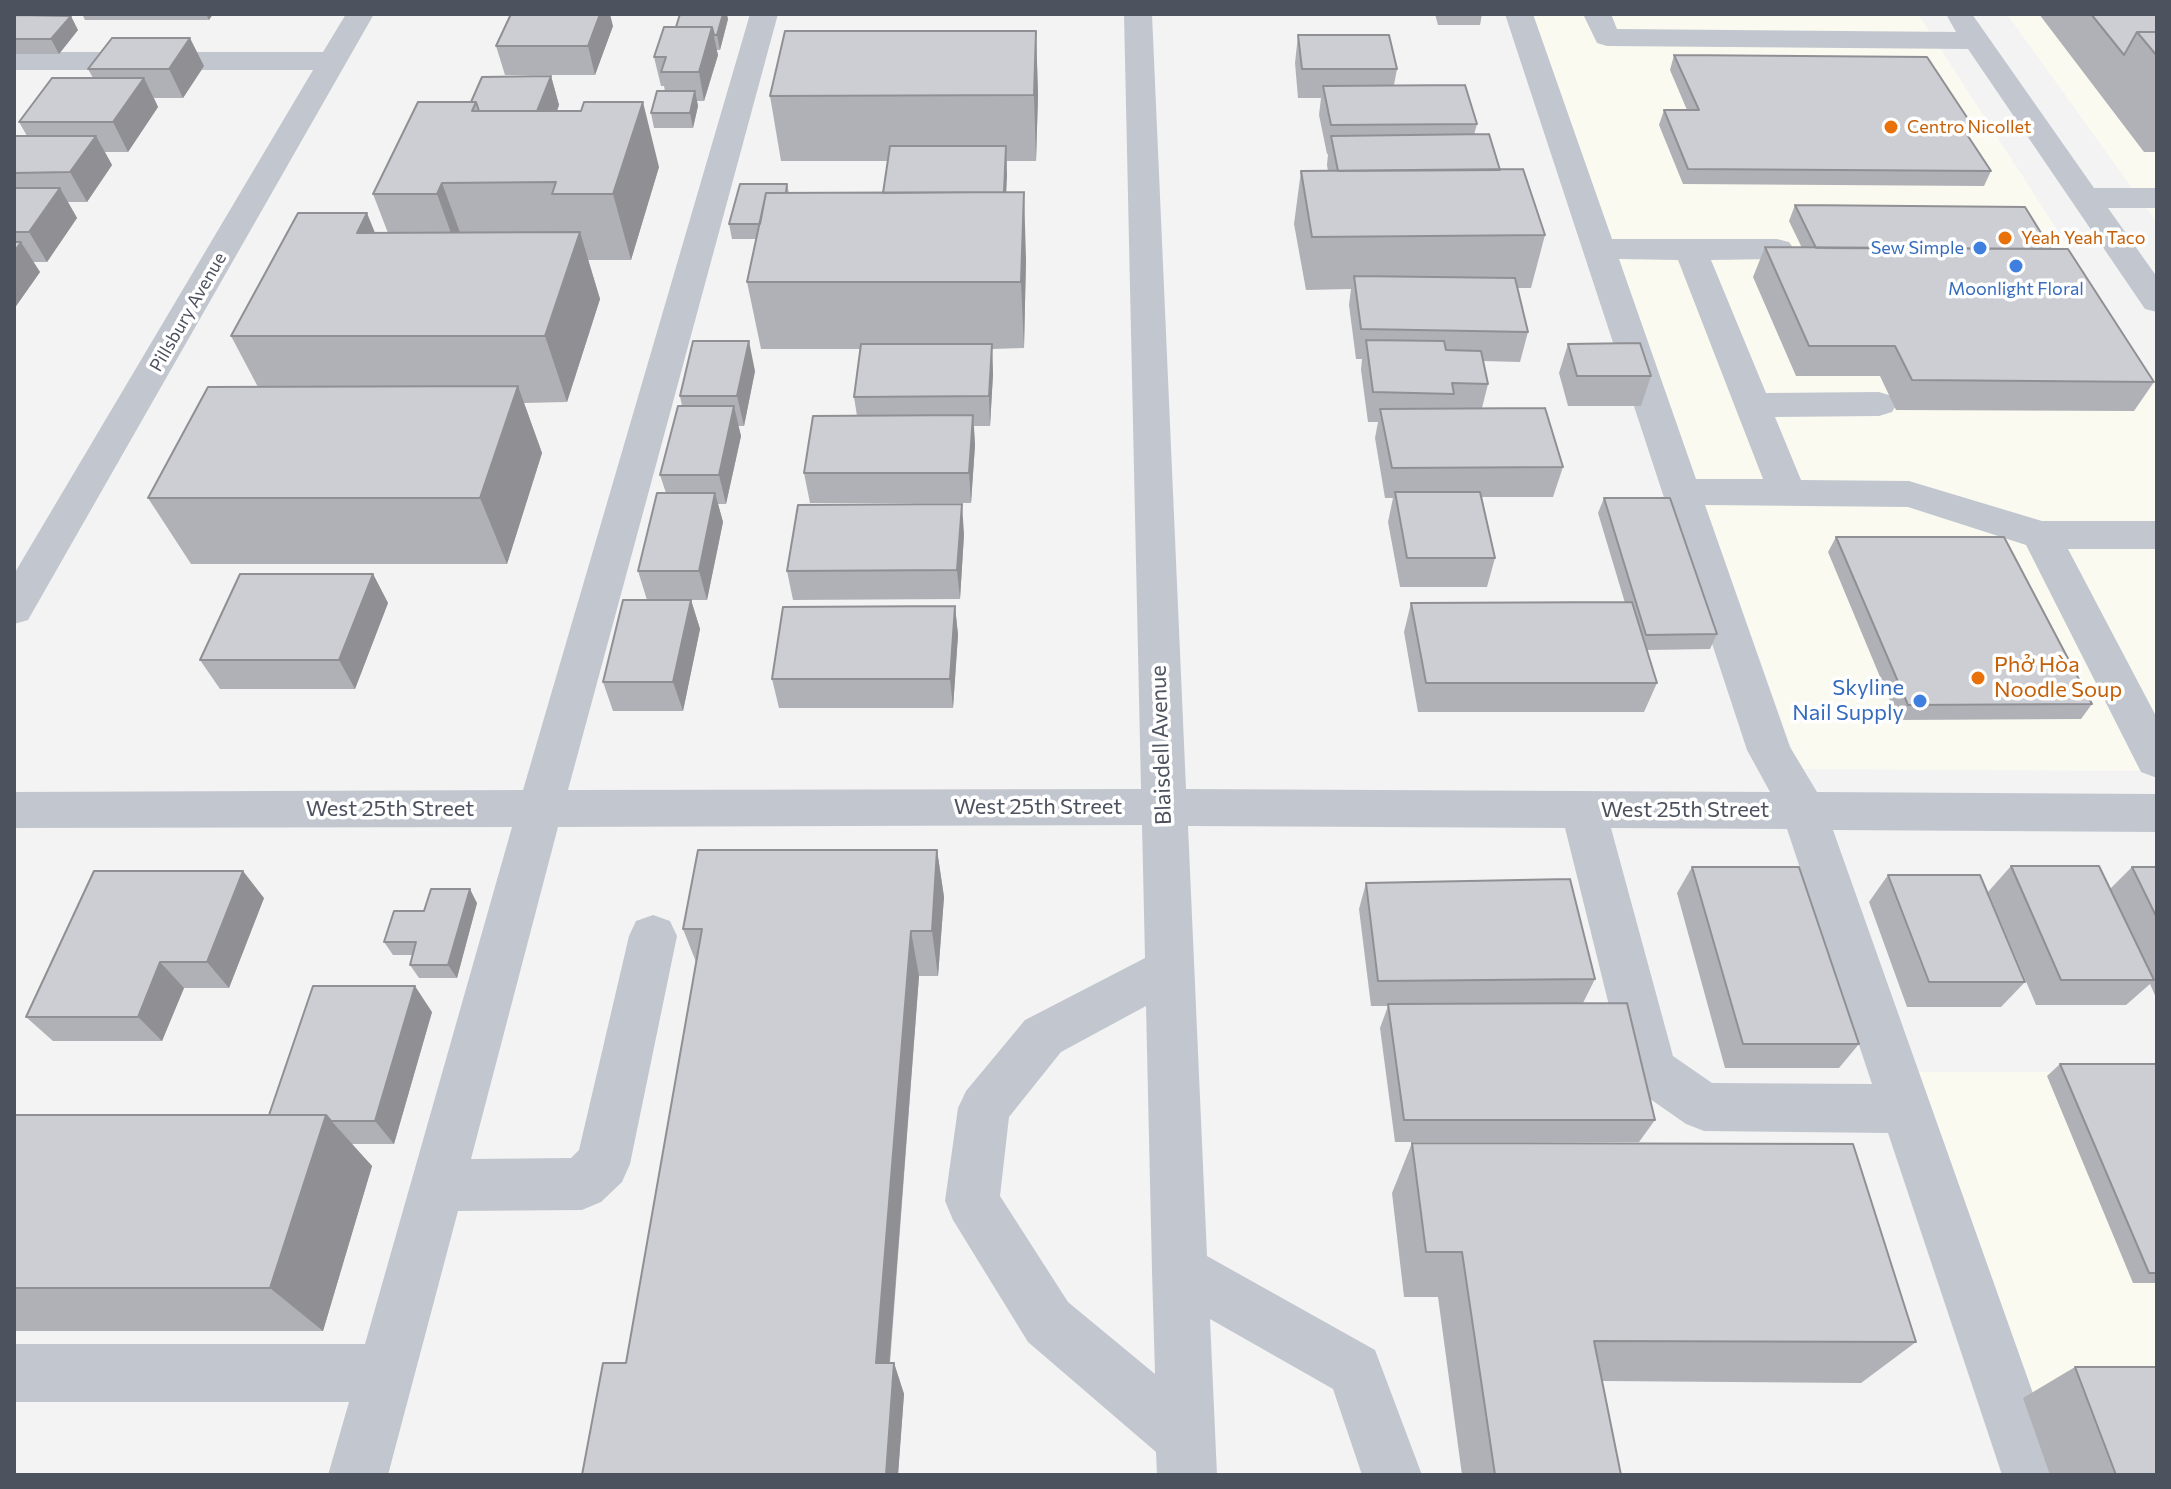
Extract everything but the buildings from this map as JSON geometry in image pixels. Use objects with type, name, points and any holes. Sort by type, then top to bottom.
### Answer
[{"type":"street","name":"Pillsbury Avenue","points":[[14,609],[360,14]]},
{"type":"street","points":[[358,1475],[540,808],[764,14]]},
{"type":"street","name":"Blaisdell Avenue","points":[[1138,14],[1187,1456]]},
{"type":"street","points":[[1519,14],[1684,492],[1769,750],[1804,811],[2032,1475]]},
{"type":"street","points":[[1597,14],[1607,37],[1976,41]]},
{"type":"street","points":[[1807,14],[1817,18],[1837,39]]},
{"type":"street","points":[[1958,14],[2157,302]]},
{"type":"street","points":[[14,61],[334,61]]},
{"type":"street","points":[[2085,198],[2157,198]]},
{"type":"street","points":[[1600,249],[1777,249]]},
{"type":"street","points":[[1691,250],[1787,493]]},
{"type":"street","points":[[1753,405],[1879,404]]},
{"type":"street","points":[[1684,492],[1909,494],[2041,535],[2157,535]]},
{"type":"street","points":[[2041,535],[2157,760]]},
{"type":"street","name":"West 25th Street","points":[[14,810],[1163,807],[2157,813]]},
{"type":"street","points":[[1583,810],[1651,1070],[1704,1107],[1907,1109]]},
{"type":"street","points":[[437,1185],[582,1184],[603,1164],[653,936]]},
{"type":"street","points":[[1169,970],[1043,1036],[984,1108],[972,1201],[1048,1322],[1187,1456]]},
{"type":"street","points":[[1180,1271],[1355,1370],[1392,1475]]},
{"type":"street","points":[[14,1373],[386,1373]]},
{"type":"shaded area","points":[[1530,14],[1918,14],[2157,385],[2157,771],[1799,769]]},
{"type":"shaded area","points":[[2007,14],[2157,14],[2157,223]]},
{"type":"shaded area","points":[[1904,1072],[2157,1072],[2157,1475],[2045,1475]]},
{"type":"place","name":"Centro Nicollet","points":[[1891,127]]},
{"type":"place","name":"Yeah Yeah Taco","points":[[2005,238]]},
{"type":"place","name":"Sew Simple","points":[[1980,248]]},
{"type":"place","name":"Moonlight Floral","points":[[2016,266]]},
{"type":"place","name":"Phở Hòa Noodle Soup","points":[[1978,678]]},
{"type":"place","name":"Skyline Nail Supply","points":[[1920,701]]}]
